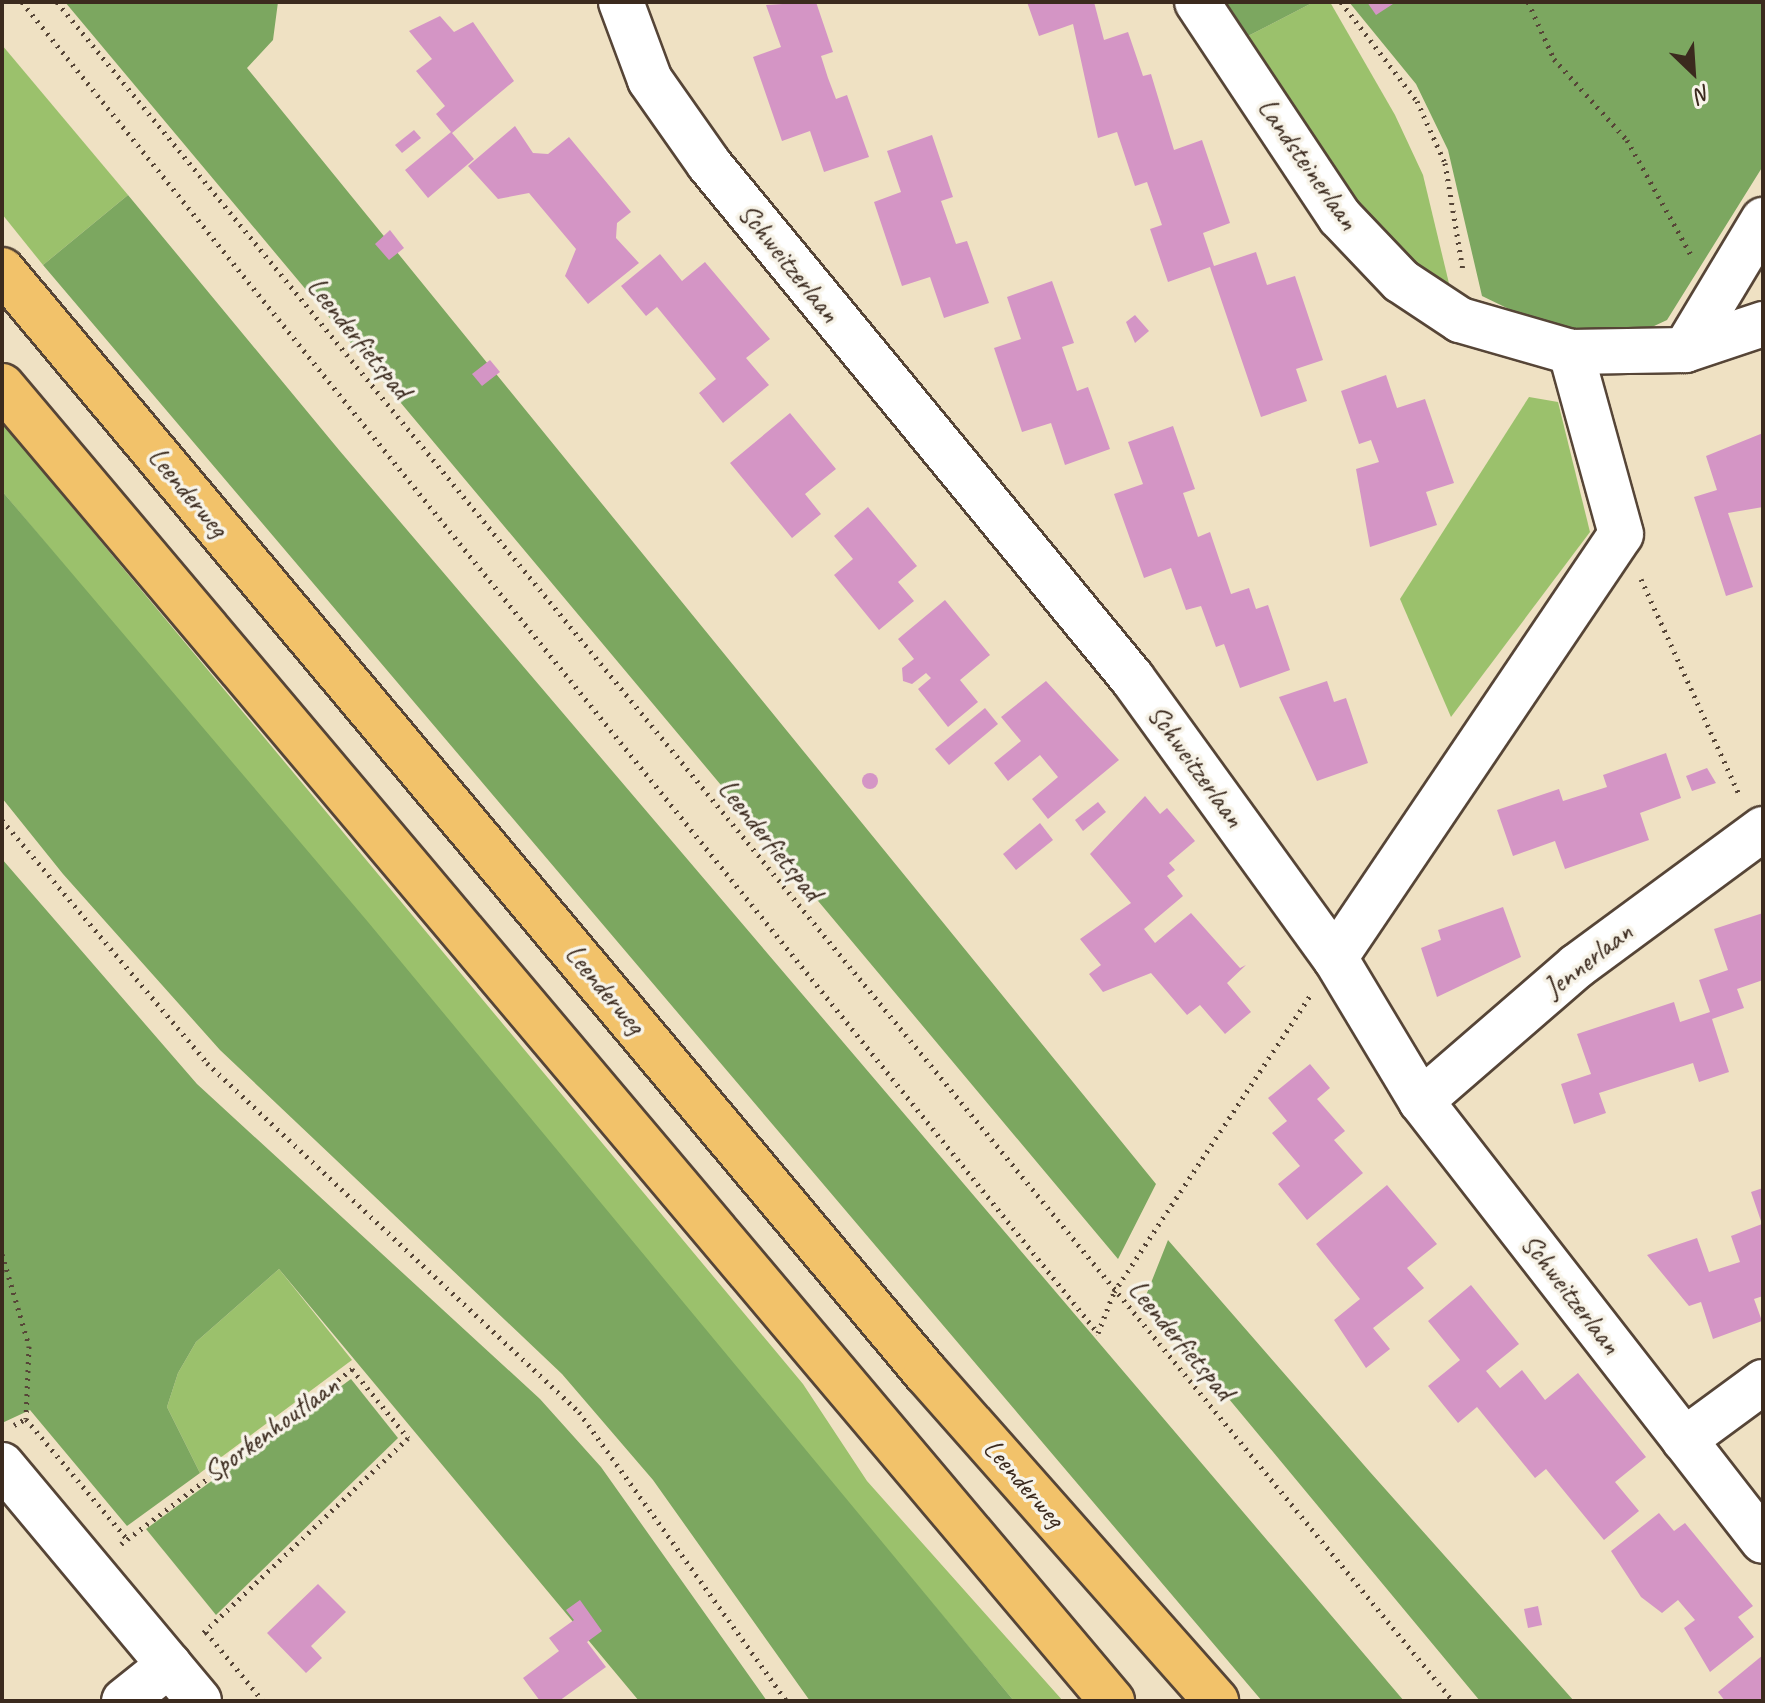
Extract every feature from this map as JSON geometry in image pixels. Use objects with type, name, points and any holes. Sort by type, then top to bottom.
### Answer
[{"type":"main road","name":"Leenderweg","points":[[2,270],[926,1373],[1216,1701]]},
{"type":"main road","points":[[2,386],[1112,1701]]},
{"type":"street","name":"Schweitzerlaan","points":[[621,2],[650,80],[709,164],[1132,678],[1335,958],[1421,1101],[1763,1541]]},
{"type":"street","name":"Landsteinerlaan","points":[[1197,2],[1340,217],[1401,281],[1460,320],[1571,352],[1685,350],[1763,324]]},
{"type":"street","points":[[1685,350],[1763,220]]},
{"type":"street","points":[[1335,958],[1621,534],[1571,352]]},
{"type":"street","name":"Jennerlaan","points":[[1421,1101],[1577,966],[1760,830]]},
{"type":"street","points":[[1684,1440],[1763,1382]]},
{"type":"street","points":[[2,1465],[199,1701]]},
{"type":"street","points":[[124,1701],[169,1665]]},
{"type":"path","points":[[22,2],[1098,1333],[1114,1292],[1335,958]]},
{"type":"path","name":"Leenderfietspad","points":[[57,2],[1453,1701]]},
{"type":"path","points":[[1341,2],[1417,101],[1445,163],[1464,261],[1460,320]]},
{"type":"path","points":[[1528,2],[1554,59],[1627,140],[1720,292]]},
{"type":"path","points":[[1621,534],[1760,830]]},
{"type":"path","points":[[2,820],[207,1063],[579,1412],[787,1701]]},
{"type":"path","points":[[2,1254],[29,1346],[26,1419]]},
{"type":"path","name":"Sporkenhoutlaan","points":[[90,1570],[142,1523],[352,1369],[408,1438],[169,1665]]},
{"type":"path","points":[[206,1632],[263,1701]]},
{"type":"green space","points":[[65,2],[278,2],[273,40],[247,68],[1156,1184],[1118,1259]]},
{"type":"green space","points":[[1226,2],[1314,2],[1248,36]]},
{"type":"green space","points":[[1314,2],[1330,2],[1395,115],[1423,175],[1452,296],[1362,211],[1248,36]]},
{"type":"green space","points":[[1349,2],[1763,2],[1763,166],[1667,320],[1637,334],[1586,334],[1540,324],[1482,296],[1448,150],[1416,84]]},
{"type":"green space","points":[[2,45],[128,195],[43,265],[2,214]]},
{"type":"green space","points":[[128,195],[339,450],[1404,1701],[1262,1701],[43,265]]},
{"type":"green space","points":[[1529,397],[1558,402],[1590,532],[1451,717],[1400,599]]},
{"type":"green space","points":[[2,423],[803,1384],[867,1481],[1063,1701],[1014,1701],[2,491]]},
{"type":"green space","points":[[2,491],[368,922],[1014,1701],[810,1701],[653,1480],[562,1374],[220,1050],[63,874],[2,798]]},
{"type":"green space","points":[[2,859],[197,1084],[540,1399],[601,1467],[767,1701],[639,1701],[279,1269],[196,1342],[178,1373],[167,1407],[200,1473],[127,1526],[30,1410],[2,1423]]},
{"type":"green space","points":[[1168,1240],[1574,1701],[1480,1701],[1145,1298]]},
{"type":"green space","points":[[279,1269],[352,1360],[200,1473],[167,1407],[178,1373],[196,1342]]},
{"type":"green space","points":[[351,1379],[398,1438],[216,1615],[146,1529]]},
{"type":"building","points":[[816,2],[833,52],[821,56],[828,78],[836,99],[847,95],[869,157],[824,172],[810,131],[782,141],[753,57],[781,47],[766,5]]},
{"type":"building","points":[[1027,2],[1094,2],[1104,40],[1128,32],[1143,76],[1151,74],[1174,150],[1202,140],[1230,223],[1203,233],[1214,266],[1256,252],[1267,285],[1295,276],[1323,360],[1296,369],[1307,401],[1261,417],[1210,267],[1168,282],[1150,229],[1162,225],[1147,182],[1135,186],[1117,132],[1098,138],[1073,24],[1039,36]]},
{"type":"building","points":[[1367,2],[1396,2],[1376,15]]},
{"type":"building","points":[[440,16],[454,32],[473,22],[514,81],[452,133],[474,159],[428,198],[405,170],[451,132],[436,114],[445,106],[416,71],[432,59],[409,31]]},
{"type":"building","points":[[515,126],[533,153],[548,154],[569,137],[631,212],[617,223],[616,238],[639,263],[588,304],[565,276],[576,249],[529,193],[498,199],[468,166]]},
{"type":"building","points":[[414,130],[421,138],[402,153],[395,145]]},
{"type":"building","points":[[932,135],[953,197],[941,201],[956,244],[967,241],[989,303],[944,318],[930,277],[902,286],[874,202],[901,192],[887,151]]},
{"type":"building","points":[[390,230],[404,248],[389,260],[375,244]]},
{"type":"building","points":[[660,254],[682,281],[705,262],[770,339],[746,358],[769,385],[723,423],[699,393],[716,379],[657,307],[646,316],[621,286]]},
{"type":"building","points":[[1052,281],[1074,343],[1062,347],[1077,391],[1088,387],[1110,449],[1065,465],[1051,423],[1022,432],[994,348],[1021,339],[1007,297]]},
{"type":"building","points":[[1135,315],[1149,331],[1135,343],[1126,322]]},
{"type":"building","points":[[490,360],[500,372],[482,386],[472,374]]},
{"type":"building","points":[[1386,375],[1397,408],[1425,399],[1454,483],[1426,492],[1437,525],[1370,547],[1356,469],[1379,462],[1371,440],[1359,444],[1341,391]]},
{"type":"building","points":[[790,413],[836,469],[805,494],[821,514],[792,538],[730,463]]},
{"type":"building","points":[[1173,426],[1195,489],[1183,493],[1198,537],[1210,532],[1231,594],[1249,588],[1256,609],[1268,605],[1290,670],[1240,688],[1224,644],[1216,647],[1201,606],[1186,610],[1171,568],[1144,578],[1114,494],[1143,484],[1128,442]]},
{"type":"building","points":[[1763,433],[1763,507],[1728,513],[1753,587],[1726,596],[1694,497],[1717,490],[1706,456]]},
{"type":"building","points":[[868,507],[917,566],[898,582],[914,601],[879,630],[834,575],[853,559],[834,536]]},
{"type":"building","points":[[945,600],[990,655],[960,680],[978,702],[948,727],[918,689],[931,678],[926,673],[912,684],[903,681],[902,668],[914,659],[898,639]]},
{"type":"building","points":[[1046,681],[1119,760],[1048,819],[1032,799],[1058,777],[1040,755],[1008,781],[994,763],[1021,741],[1001,717]]},
{"type":"building","points":[[1327,681],[1334,702],[1346,698],[1368,763],[1317,781],[1279,697]]},
{"type":"building","points":[[985,708],[998,724],[949,765],[935,749]]},
{"type":"building","points":[[1666,753],[1681,798],[1640,813],[1649,840],[1565,869],[1555,841],[1513,856],[1497,810],[1559,789],[1563,801],[1607,787],[1603,775]]},
{"type":"building","points":[[1707,768],[1716,783],[1692,791],[1686,776]]},
{"type":"building","points":[[867,773],[873,773],[878,781],[876,787],[867,789],[862,784],[862,778]]},
{"type":"building","points":[[1145,796],[1160,814],[1167,808],[1195,841],[1169,863],[1175,870],[1167,876],[1183,896],[1144,929],[1155,943],[1191,913],[1240,968],[1246,965],[1227,983],[1251,1012],[1225,1034],[1200,1005],[1187,1015],[1151,973],[1103,992],[1089,974],[1101,965],[1080,939],[1131,903],[1090,854]]},
{"type":"building","points":[[1098,802],[1106,812],[1083,831],[1075,820]]},
{"type":"building","points":[[1040,823],[1053,840],[1016,870],[1003,854]]},
{"type":"building","points":[[1503,907],[1521,957],[1437,997],[1421,948],[1441,940],[1438,930]]},
{"type":"building","points":[[1763,913],[1763,980],[1737,989],[1744,1008],[1712,1019],[1729,1072],[1699,1082],[1693,1063],[1599,1093],[1606,1113],[1574,1124],[1561,1084],[1591,1074],[1577,1034],[1674,1002],[1680,1022],[1710,1012],[1699,980],[1728,970],[1714,929]]},
{"type":"building","points":[[1310,1064],[1330,1088],[1317,1099],[1345,1131],[1334,1140],[1363,1173],[1307,1220],[1278,1184],[1300,1166],[1272,1133],[1287,1121],[1268,1098]]},
{"type":"building","points":[[1387,1185],[1437,1244],[1407,1268],[1424,1288],[1373,1328],[1390,1349],[1366,1368],[1334,1320],[1360,1299],[1316,1244]]},
{"type":"building","points":[[1763,1188],[1763,1296],[1754,1299],[1762,1321],[1713,1339],[1701,1302],[1689,1306],[1647,1255],[1697,1238],[1709,1272],[1740,1262],[1731,1236],[1762,1224],[1751,1192]]},
{"type":"building","points":[[1471,1285],[1519,1344],[1486,1371],[1500,1388],[1522,1370],[1545,1400],[1578,1373],[1646,1457],[1615,1482],[1639,1511],[1604,1540],[1546,1469],[1535,1478],[1477,1407],[1458,1423],[1428,1386],[1460,1360],[1428,1321]]},
{"type":"building","points":[[1659,1513],[1674,1531],[1685,1523],[1753,1606],[1738,1617],[1754,1637],[1710,1672],[1684,1628],[1695,1620],[1678,1600],[1662,1613],[1641,1597],[1611,1551]]},
{"type":"building","points":[[318,1584],[346,1612],[311,1646],[322,1658],[306,1673],[267,1633]]},
{"type":"building","points":[[580,1600],[602,1631],[587,1642],[606,1667],[559,1701],[540,1701],[523,1678],[559,1651],[549,1638],[574,1620],[566,1610]]},
{"type":"building","points":[[1538,1606],[1542,1625],[1528,1628],[1524,1609]]},
{"type":"building","points":[[1763,1655],[1763,1701],[1725,1701],[1718,1692]]}]
